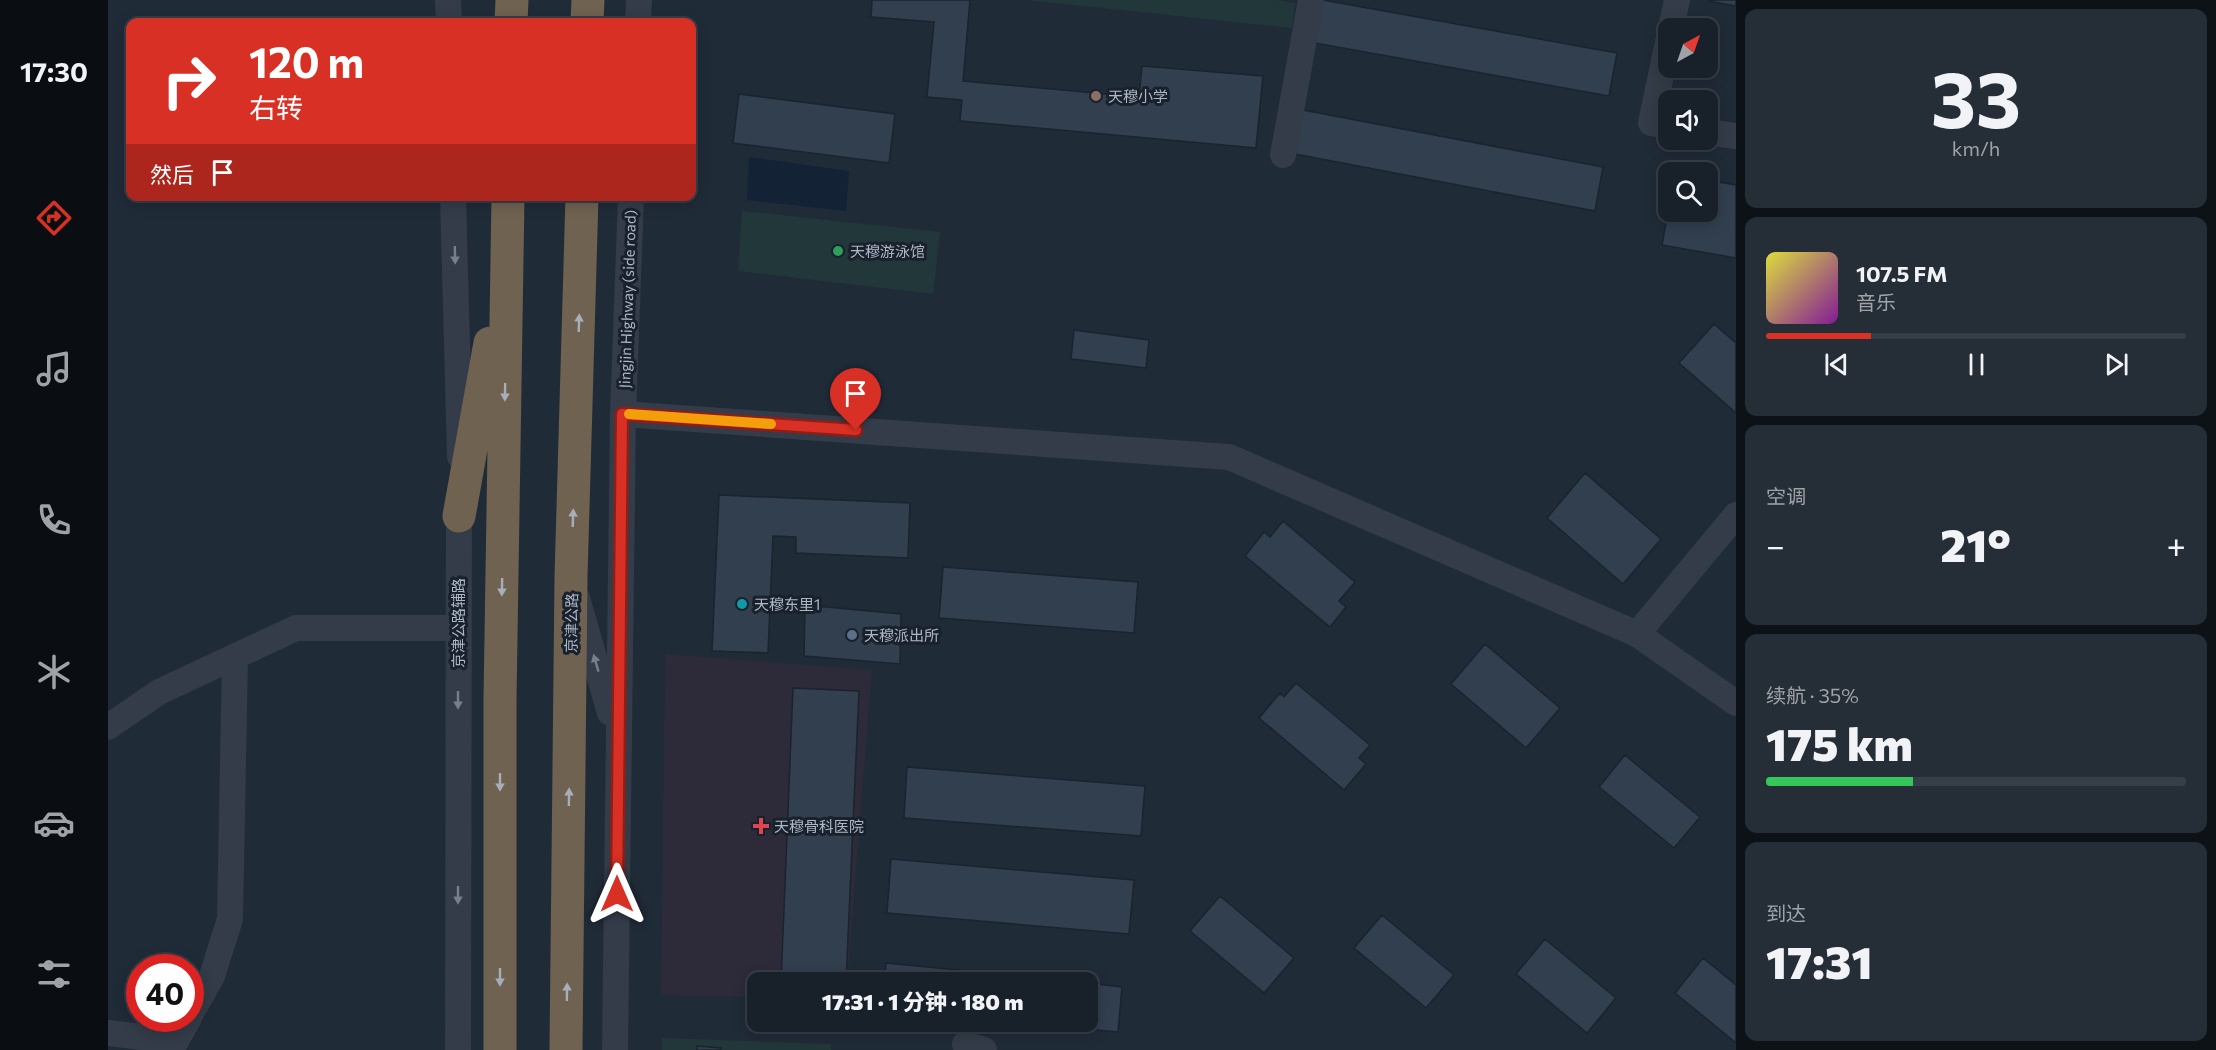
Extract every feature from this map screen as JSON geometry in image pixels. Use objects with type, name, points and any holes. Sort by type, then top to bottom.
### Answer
[{"type":"highway","points":[[511,18],[512,0]]},
{"type":"highway","points":[[587,18],[588,0]]},
{"type":"highway","points":[[500,1050],[500,699],[508,201]]},
{"type":"highway","name":"京津公路","points":[[566,1050],[571,577],[582,201]]},
{"type":"highway","points":[[459,516],[507,249]]},
{"type":"street","points":[[448,0],[448,18]]},
{"type":"street","points":[[638,18],[639,0]]},
{"type":"street","points":[[1283,155],[1311,0]]},
{"type":"street","points":[[1673,18],[1677,0]]},
{"type":"street","points":[[1658,124],[1651,123],[1660,78]]},
{"type":"street","points":[[1718,134],[1736,136]]},
{"type":"street","name":"京津公路辅路","points":[[453,201],[460,453],[458,1050]]},
{"type":"street","name":"Jingjin Highway (side road)","points":[[615,1050],[622,414],[631,201]]},
{"type":"street","points":[[622,414],[1229,458],[1637,634],[1736,703]]},
{"type":"street","points":[[1637,634],[1736,515]]},
{"type":"street","points":[[571,577],[618,739]]},
{"type":"street","points":[[108,727],[159,692],[296,628],[458,628]]},
{"type":"street","points":[[204,991],[212,976],[230,919],[235,657]]},
{"type":"street","points":[[108,1033],[176,1041],[181,1032]]},
{"type":"shaded area","name":"天穆骨科医院","points":[[665,654],[872,670],[848,972],[747,972],[747,997],[661,995]]},
{"type":"green space","points":[[1026,0],[1277,0],[1295,3],[1292,28]]},
{"type":"green space","name":"天穆游泳馆","points":[[742,211],[940,232],[933,294],[738,271]]},
{"type":"green space","points":[[662,1038],[831,1044],[831,1050],[662,1050]]},
{"type":"water","points":[[749,157],[849,171],[846,211],[747,200]]},
{"type":"building","points":[[872,0],[970,0],[963,81],[1139,97],[1142,66],[1263,76],[1256,148],[960,121],[962,100],[927,97],[934,22],[871,17]]},
{"type":"building","points":[[1323,0],[1617,53],[1609,96],[1315,43]]},
{"type":"building","points":[[1709,0],[1736,0],[1736,6],[1709,1]]},
{"type":"building","points":[[739,94],[895,114],[889,163],[733,143]]},
{"type":"building","points":[[1303,110],[1603,167],[1595,211],[1295,154]]},
{"type":"building","points":[[1718,182],[1736,185],[1736,258],[1662,245],[1666,222],[1718,222]]},
{"type":"building","points":[[1714,324],[1736,343],[1736,413],[1679,363]]},
{"type":"building","points":[[1074,330],[1149,340],[1146,368],[1071,359]]},
{"type":"building","points":[[1585,473],[1661,539],[1623,584],[1547,518]]},
{"type":"building","name":"天穆东里1","points":[[719,495],[910,503],[908,558],[796,553],[796,537],[773,536],[768,653],[712,651]]},
{"type":"building","points":[[1283,521],[1355,582],[1339,601],[1346,607],[1330,627],[1245,556],[1264,532],[1270,537]]},
{"type":"building","points":[[943,567],[1138,582],[1134,633],[939,618]]},
{"type":"building","name":"天穆派出所","points":[[805,605],[901,614],[900,664],[804,656]]},
{"type":"building","points":[[1485,644],[1560,708],[1526,748],[1451,684]]},
{"type":"building","points":[[1296,683],[1370,745],[1359,758],[1366,764],[1344,790],[1259,718],[1280,693],[1284,697]]},
{"type":"building","points":[[793,688],[859,691],[846,972],[781,972]]},
{"type":"building","points":[[1625,755],[1700,817],[1674,848],[1599,787]]},
{"type":"building","points":[[907,767],[1145,786],[1141,836],[904,818]]},
{"type":"building","points":[[891,859],[1134,880],[1129,934],[887,913]]},
{"type":"building","points":[[1220,896],[1294,958],[1264,993],[1190,931]]},
{"type":"building","points":[[1382,915],[1454,975],[1426,1008],[1354,948]]},
{"type":"building","points":[[1545,939],[1616,998],[1587,1033],[1516,974]]},
{"type":"building","points":[[1703,958],[1736,985],[1736,1043],[1675,993]]},
{"type":"building","points":[[886,963],[978,972],[885,972]]},
{"type":"building","points":[[1098,984],[1122,987],[1118,1032],[1098,1030]]},
{"type":"building","points":[[697,1046],[721,1048],[721,1050],[697,1050]]},
{"type":"slow traffic","points":[[629,414],[771,424]]},
{"type":"place","name":"天穆小学","points":[[1096,96]]},
{"type":"place","name":"天穆游泳馆","points":[[838,251]]},
{"type":"place","name":"天穆东里1","points":[[742,604]]},
{"type":"place","name":"天穆派出所","points":[[852,635]]},
{"type":"place","name":"天穆骨科医院","points":[[761,826]]},
{"type":"route","points":[[617,894],[622,414],[856,430]]}]
